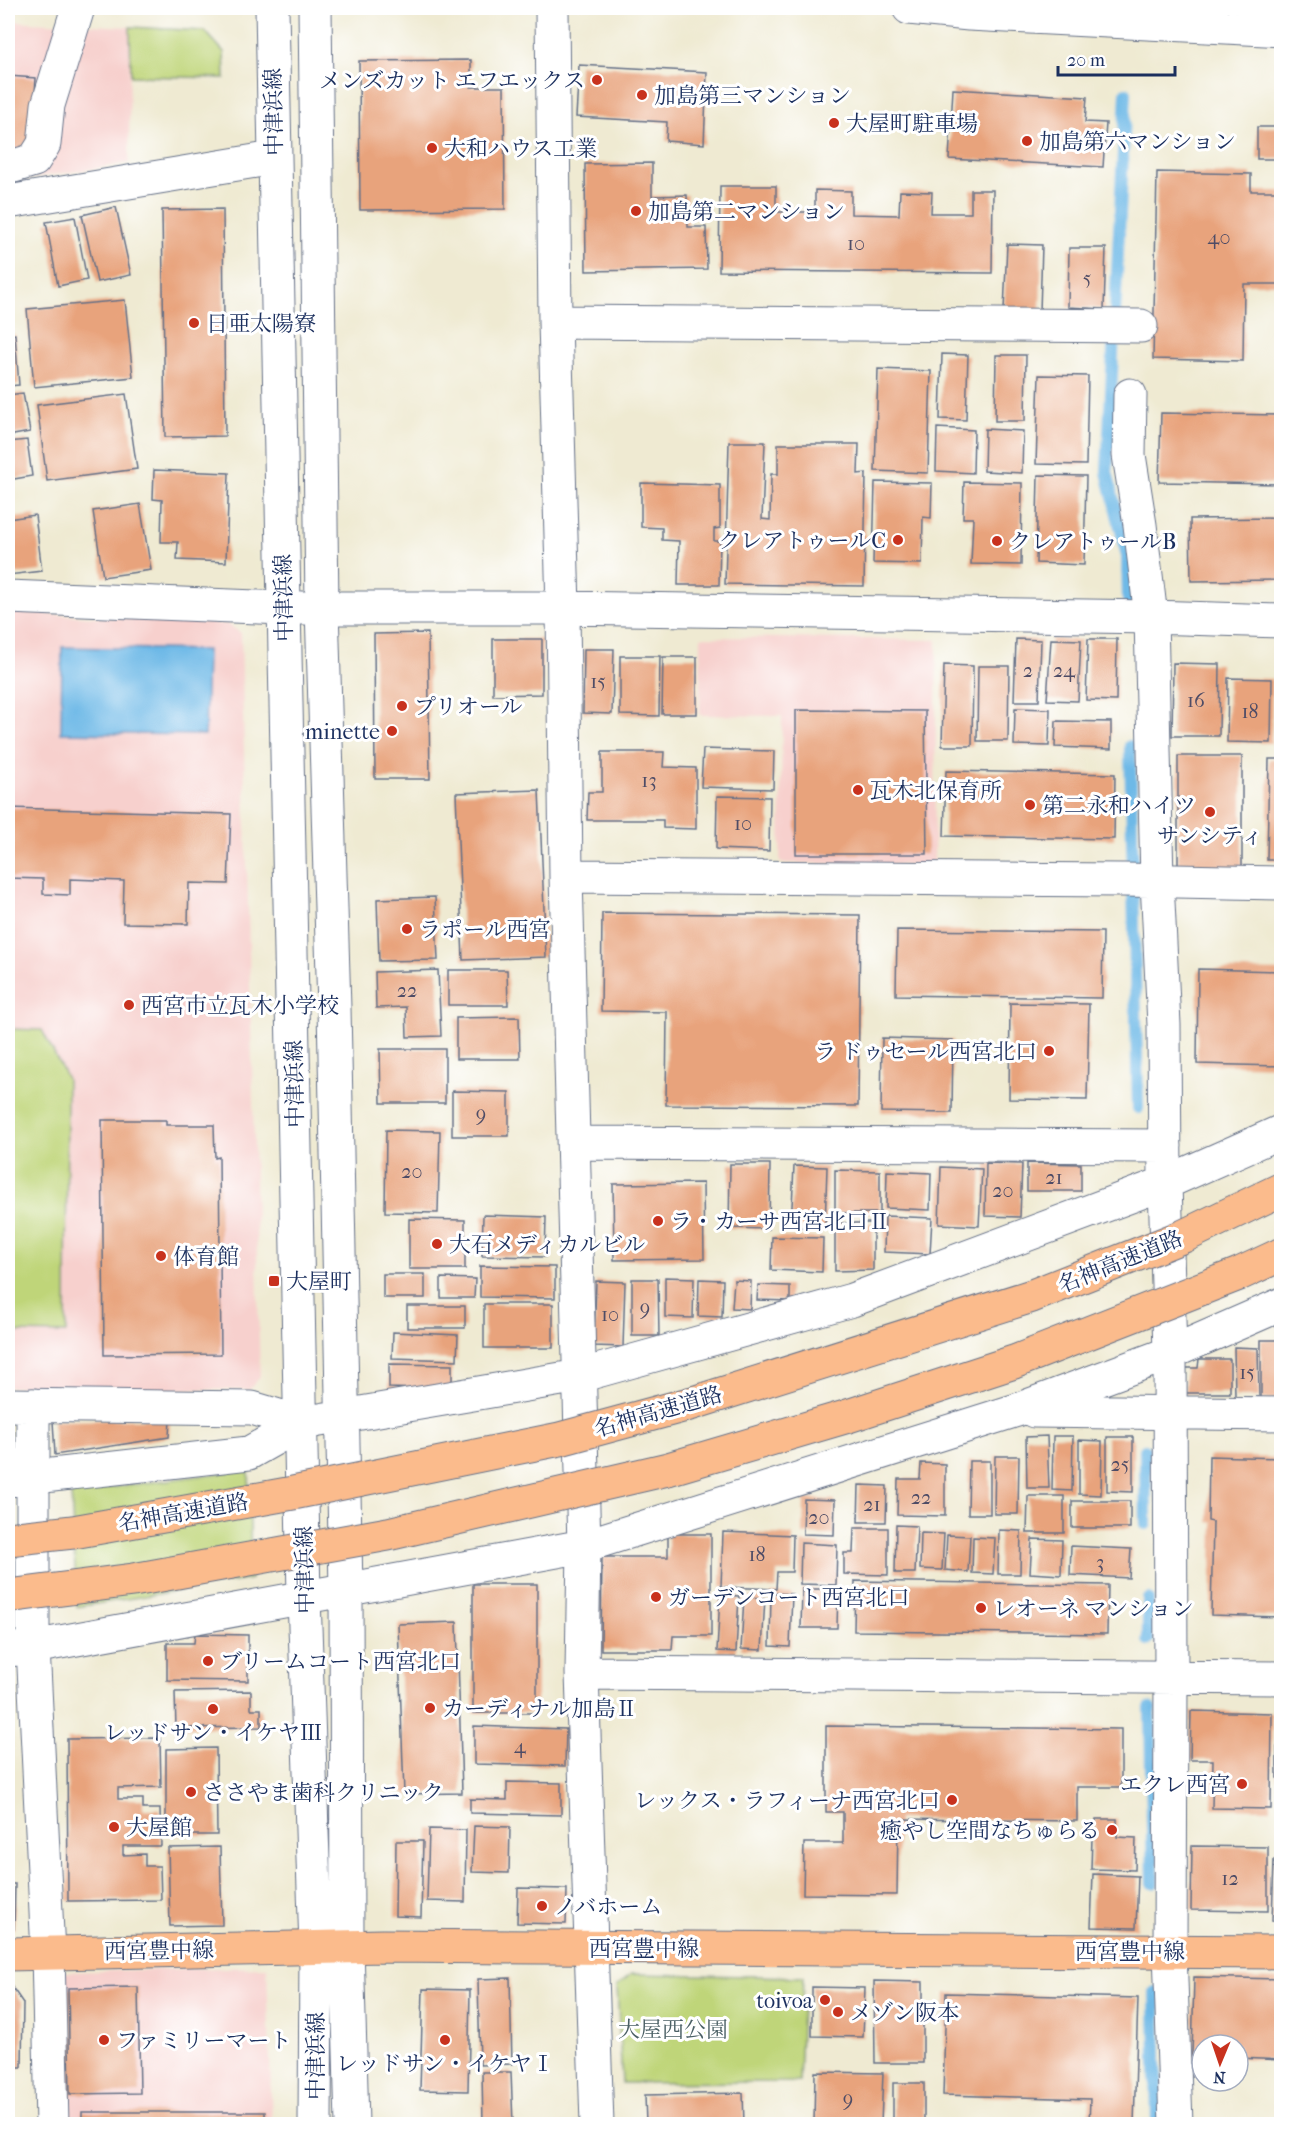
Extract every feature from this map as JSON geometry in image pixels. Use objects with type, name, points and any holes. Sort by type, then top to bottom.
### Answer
[{"type":"main road","name":"名神高速道路","points":[[8,1539],[73,1532],[293,1493],[560,1438],[693,1403],[1032,1296],[1184,1236],[1281,1189]]},
{"type":"main road","points":[[8,1596],[133,1580],[388,1534],[668,1469],[845,1417],[1014,1362],[1239,1274],[1281,1254]]},
{"type":"main road","name":"西宮豊中線","points":[[8,1954],[332,1946],[1281,1952]]},
{"type":"street","points":[[8,166],[34,160],[44,144],[48,105],[78,8]]},
{"type":"street","name":"中津浜線","points":[[272,8],[304,1597],[332,1946],[351,2124]]},
{"type":"street","name":"中津浜線","points":[[315,8],[322,608],[334,1008],[345,1589],[332,1946],[315,2124]]},
{"type":"street","points":[[552,8],[555,322],[563,608],[566,876],[584,1546],[582,1673],[597,2124]]},
{"type":"street","points":[[909,8],[1281,30]]},
{"type":"street","points":[[8,202],[274,158]]},
{"type":"street","points":[[555,322],[1141,326]]},
{"type":"street","points":[[1130,395],[1129,454],[1151,617],[1141,880],[1164,1025],[1165,1183],[1170,1353],[1170,1951],[1176,2124]]},
{"type":"street","points":[[8,597],[283,608],[563,608],[1281,621]]},
{"type":"street","points":[[566,876],[1281,883]]},
{"type":"street","points":[[20,1478],[249,1453],[302,1423],[579,1376],[852,1300],[1165,1183],[1281,1131]]},
{"type":"street","points":[[574,1143],[1165,1146]]},
{"type":"street","points":[[20,1648],[584,1546],[1017,1410],[1170,1353],[1281,1304]]},
{"type":"street","points":[[52,2124],[48,1953],[20,1648],[20,1405],[252,1408],[302,1423]]},
{"type":"street","points":[[1017,1410],[1281,1414]]},
{"type":"street","points":[[582,1673],[1281,1678]]},
{"type":"shaded area","points":[[8,21],[130,27],[129,163],[8,182]]},
{"type":"shaded area","name":"西宮市立瓦木小学校","points":[[8,612],[227,624],[241,633],[260,1377],[249,1390],[8,1387]]},
{"type":"shaded area","name":"瓦木北保育所","points":[[701,637],[937,640],[934,865],[780,863],[782,716],[700,715]]},
{"type":"shaded area","points":[[267,1967],[272,2124],[68,2124],[63,1972]]},
{"type":"green space","points":[[130,27],[205,31],[224,52],[225,78],[131,76]]},
{"type":"green space","points":[[8,1029],[42,1030],[67,1079],[66,1333],[8,1332]]},
{"type":"green space","points":[[249,1469],[251,1579],[77,1607],[71,1493]]},
{"type":"green space","name":"大屋西公園","points":[[631,1974],[803,1977],[799,2082],[622,2083],[617,1986]]},
{"type":"water","points":[[62,647],[207,650],[205,735],[61,733]]},
{"type":"building","name":"大和ハウス工業","points":[[471,60],[471,87],[504,87],[505,209],[360,210],[359,61]]},
{"type":"building","name":"加島第三マンション","points":[[579,65],[707,72],[704,144],[666,141],[667,122],[576,117]]},
{"type":"building","points":[[8,76],[36,78],[31,149],[8,148]]},
{"type":"building","name":"加島第六マンション","points":[[953,89],[1087,97],[1085,122],[1106,123],[1103,167],[949,159]]},
{"type":"building","points":[[1257,127],[1282,127],[1282,159],[1257,159]]},
{"type":"building","name":"加島第二マンション","points":[[652,163],[652,196],[687,195],[688,227],[706,227],[707,269],[586,271],[585,164]]},
{"type":"building","points":[[1157,172],[1251,174],[1251,191],[1282,191],[1282,284],[1244,284],[1243,361],[1153,359]]},
{"type":"building","points":[[720,186],[776,186],[776,212],[815,212],[815,190],[851,191],[851,214],[899,215],[900,191],[932,192],[931,213],[971,213],[971,190],[993,190],[992,273],[719,271]]},
{"type":"building","points":[[116,207],[131,275],[97,282],[82,215]]},
{"type":"building","name":"日亜太陽寮","points":[[223,209],[225,436],[165,437],[162,210]]},
{"type":"building","points":[[75,217],[87,280],[58,286],[46,222]]},
{"type":"building","points":[[1007,244],[1042,245],[1040,312],[1004,310]]},
{"type":"building","points":[[1069,248],[1106,248],[1104,309],[1068,307]]},
{"type":"building","points":[[125,300],[133,377],[34,387],[27,309]]},
{"type":"building","points":[[15,334],[19,385],[8,386],[8,335]]},
{"type":"building","points":[[942,354],[968,355],[966,420],[940,419]]},
{"type":"building","points":[[996,355],[1026,355],[1025,421],[995,421]]},
{"type":"building","points":[[878,369],[931,371],[928,473],[875,471]]},
{"type":"building","points":[[1039,375],[1088,376],[1086,465],[1036,464]]},
{"type":"building","points":[[23,393],[30,432],[8,436],[8,395]]},
{"type":"building","points":[[126,394],[137,469],[47,481],[37,405]]},
{"type":"building","points":[[1161,413],[1282,415],[1282,484],[1159,482]]},
{"type":"building","points":[[937,428],[974,430],[973,473],[936,471]]},
{"type":"building","points":[[985,429],[1023,431],[1022,473],[984,471]]},
{"type":"building","points":[[27,440],[32,476],[8,480],[8,442]]},
{"type":"building","points":[[729,442],[765,442],[762,519],[770,520],[771,474],[778,474],[778,444],[859,444],[858,474],[866,473],[864,586],[725,584]]},
{"type":"building","points":[[154,470],[229,473],[226,562],[177,560],[178,542],[161,542],[162,500],[153,499]]},
{"type":"building","points":[[1038,475],[1086,476],[1084,565],[1036,563]]},
{"type":"building","name":"クレアトゥールC","points":[[875,482],[932,483],[931,518],[923,517],[922,564],[873,563]]},
{"type":"building","name":"クレアトゥールB","points":[[964,482],[1022,483],[1021,565],[971,564],[973,518],[963,518]]},
{"type":"building","points":[[641,483],[720,485],[720,528],[714,529],[714,541],[720,541],[719,585],[678,585],[679,541],[662,540],[662,528],[641,527]]},
{"type":"building","points":[[140,504],[151,570],[103,577],[93,511]]},
{"type":"building","points":[[35,515],[42,571],[8,575],[8,519]]},
{"type":"building","points":[[1282,518],[1282,580],[1191,581],[1190,519]]},
{"type":"building","name":"プリオール","points":[[428,633],[430,779],[375,779],[374,634]]},
{"type":"building","points":[[493,639],[542,639],[542,694],[493,695]]},
{"type":"building","points":[[1016,639],[1041,640],[1039,701],[1014,701]]},
{"type":"building","points":[[1051,639],[1081,640],[1078,701],[1047,700]]},
{"type":"building","points":[[1088,639],[1117,639],[1116,701],[1086,700]]},
{"type":"building","points":[[584,649],[614,649],[612,714],[583,713]]},
{"type":"building","points":[[620,656],[660,656],[659,716],[620,715]]},
{"type":"building","points":[[663,657],[697,657],[697,714],[662,714]]},
{"type":"building","points":[[1173,663],[1220,664],[1219,736],[1172,736]]},
{"type":"building","points":[[944,665],[973,666],[972,746],[942,746]]},
{"type":"building","points":[[978,666],[1009,666],[1008,741],[977,741]]},
{"type":"building","points":[[1228,678],[1272,679],[1271,743],[1227,742]]},
{"type":"building","points":[[1279,697],[1282,697],[1282,745],[1279,745]]},
{"type":"building","points":[[1015,708],[1050,709],[1049,746],[1014,745]]},
{"type":"building","points":[[796,710],[925,711],[927,854],[796,854]]},
{"type":"building","points":[[1056,721],[1111,722],[1111,749],[1055,747]]},
{"type":"building","points":[[703,749],[774,751],[773,789],[701,787]]},
{"type":"building","points":[[602,752],[664,752],[663,767],[696,768],[696,829],[663,828],[663,820],[587,820],[588,792],[602,792]]},
{"type":"building","name":"サンシティ","points":[[1178,756],[1242,756],[1242,869],[1178,869]]},
{"type":"building","points":[[1269,759],[1282,759],[1282,860],[1267,860]]},
{"type":"building","name":"第二永和ハイツ","points":[[946,771],[1115,774],[1114,839],[944,836]]},
{"type":"building","points":[[539,790],[546,957],[463,960],[456,793]]},
{"type":"building","points":[[717,796],[770,797],[769,851],[716,849]]},
{"type":"building","points":[[8,808],[231,814],[228,884],[189,883],[188,924],[123,923],[124,881],[70,879],[70,895],[43,894],[43,879],[8,878]]},
{"type":"building","name":"ラポール西宮","points":[[435,897],[438,960],[379,961],[377,899]]},
{"type":"building","points":[[602,913],[860,915],[858,1106],[666,1105],[667,1012],[601,1011]]},
{"type":"building","points":[[897,930],[1103,932],[1102,998],[896,995]]},
{"type":"building","points":[[1198,969],[1282,971],[1282,1066],[1197,1064]]},
{"type":"building","points":[[438,970],[441,1036],[407,1037],[406,1007],[376,1008],[375,972]]},
{"type":"building","points":[[448,970],[507,970],[508,1005],[448,1005]]},
{"type":"building","name":"ラ ドゥセール西宮北口","points":[[1010,1003],[1089,1004],[1087,1100],[1009,1099]]},
{"type":"building","points":[[519,1017],[520,1059],[456,1059],[456,1018]]},
{"type":"building","points":[[882,1038],[953,1040],[952,1113],[881,1112]]},
{"type":"building","points":[[380,1049],[445,1049],[445,1103],[381,1103]]},
{"type":"building","points":[[452,1091],[509,1092],[509,1136],[452,1136]]},
{"type":"building","name":"体育館","points":[[102,1120],[166,1120],[166,1125],[214,1125],[215,1158],[219,1157],[221,1354],[104,1355]]},
{"type":"building","points":[[386,1130],[440,1131],[438,1213],[385,1212]]},
{"type":"building","points":[[986,1163],[1022,1164],[1020,1217],[985,1216]]},
{"type":"building","points":[[1027,1163],[1081,1164],[1081,1191],[1027,1191]]},
{"type":"building","points":[[730,1164],[770,1164],[769,1229],[729,1228]]},
{"type":"building","points":[[794,1166],[827,1167],[825,1228],[791,1227]]},
{"type":"building","points":[[941,1167],[982,1169],[979,1226],[939,1224]]},
{"type":"building","points":[[835,1170],[880,1171],[880,1213],[835,1213]]},
{"type":"building","points":[[887,1171],[931,1173],[930,1210],[886,1208]]},
{"type":"building","name":"ラ・カーサ西宮北口Ⅱ","points":[[703,1183],[704,1259],[614,1260],[613,1184]]},
{"type":"building","points":[[483,1215],[546,1217],[545,1257],[482,1256]]},
{"type":"building","points":[[885,1216],[932,1218],[930,1254],[884,1252]]},
{"type":"building","name":"大石メディカルビル","points":[[409,1219],[465,1220],[465,1269],[409,1269]]},
{"type":"building","points":[[835,1223],[873,1223],[873,1270],[835,1271]]},
{"type":"building","points":[[772,1237],[823,1238],[822,1272],[771,1270]]},
{"type":"building","points":[[480,1266],[555,1267],[555,1298],[480,1297]]},
{"type":"building","points":[[383,1274],[425,1274],[425,1298],[383,1298]]},
{"type":"building","points":[[665,1277],[694,1278],[693,1318],[665,1317]]},
{"type":"building","points":[[441,1278],[475,1279],[474,1298],[441,1298]]},
{"type":"building","points":[[632,1279],[658,1279],[659,1336],[632,1336]]},
{"type":"building","points":[[699,1279],[723,1280],[722,1317],[698,1316]]},
{"type":"building","points":[[734,1280],[751,1281],[750,1309],[732,1308]]},
{"type":"building","points":[[596,1281],[625,1282],[623,1347],[594,1346]]},
{"type":"building","points":[[758,1285],[790,1286],[790,1301],[757,1300]]},
{"type":"building","points":[[484,1304],[553,1304],[553,1348],[484,1348]]},
{"type":"building","points":[[407,1306],[465,1306],[465,1328],[407,1328]]},
{"type":"building","points":[[393,1332],[458,1335],[457,1360],[392,1358]]},
{"type":"building","points":[[1261,1340],[1282,1340],[1282,1399],[1261,1399]]},
{"type":"building","points":[[1234,1347],[1258,1348],[1259,1397],[1235,1397]]},
{"type":"building","points":[[1199,1359],[1230,1359],[1230,1393],[1185,1393],[1185,1368],[1198,1368]]},
{"type":"building","points":[[389,1364],[452,1365],[452,1390],[389,1388]]},
{"type":"building","points":[[170,1419],[169,1437],[55,1455],[53,1421]]},
{"type":"building","points":[[1047,1436],[1049,1488],[1027,1488],[1026,1437]]},
{"type":"building","points":[[1053,1436],[1073,1436],[1072,1491],[1052,1490]]},
{"type":"building","points":[[1107,1437],[1133,1437],[1133,1492],[1107,1491]]},
{"type":"building","points":[[1079,1440],[1102,1441],[1101,1495],[1079,1494]]},
{"type":"building","points":[[995,1456],[1019,1456],[1018,1514],[994,1514]]},
{"type":"building","points":[[1209,1456],[1282,1458],[1282,1617],[1211,1615],[1213,1522],[1208,1521]]},
{"type":"building","points":[[969,1461],[990,1461],[990,1514],[968,1514]]},
{"type":"building","points":[[921,1463],[945,1464],[945,1516],[897,1515],[898,1479],[920,1479]]},
{"type":"building","points":[[859,1485],[887,1486],[886,1522],[858,1522]]},
{"type":"building","points":[[1028,1496],[1064,1496],[1064,1533],[1027,1533]]},
{"type":"building","points":[[804,1499],[835,1500],[834,1535],[803,1534]]},
{"type":"building","points":[[1072,1501],[1130,1501],[1130,1528],[1072,1528]]},
{"type":"building","points":[[896,1525],[917,1526],[915,1573],[895,1573]]},
{"type":"building","points":[[854,1528],[888,1528],[888,1575],[844,1574],[844,1553],[853,1553]]},
{"type":"building","points":[[999,1530],[1021,1531],[1020,1574],[998,1574]]},
{"type":"building","points":[[723,1532],[793,1535],[792,1572],[777,1572],[776,1589],[721,1587]]},
{"type":"building","points":[[921,1533],[944,1534],[942,1570],[920,1569]]},
{"type":"building","name":"ガーデンコート西宮北口","points":[[668,1534],[711,1534],[711,1636],[673,1636],[672,1650],[601,1650],[602,1557],[668,1557]]},
{"type":"building","points":[[947,1535],[970,1536],[968,1572],[945,1570]]},
{"type":"building","points":[[973,1537],[995,1538],[993,1574],[972,1573]]},
{"type":"building","points":[[1032,1539],[1062,1540],[1061,1575],[1030,1573]]},
{"type":"building","points":[[801,1543],[837,1545],[836,1585],[800,1584]]},
{"type":"building","points":[[1071,1546],[1131,1549],[1129,1578],[1070,1575]]},
{"type":"building","name":"レオーネ マンション","points":[[855,1581],[1108,1585],[1107,1634],[854,1631]]},
{"type":"building","points":[[473,1584],[537,1584],[537,1713],[473,1713]]},
{"type":"building","points":[[802,1589],[838,1589],[837,1628],[801,1628]]},
{"type":"building","points":[[771,1593],[792,1594],[790,1647],[770,1646]]},
{"type":"building","points":[[720,1595],[739,1596],[736,1652],[717,1651]]},
{"type":"building","points":[[744,1597],[765,1598],[762,1650],[741,1649]]},
{"type":"building","name":"カーディナル加島Ⅱ","points":[[457,1622],[462,1793],[404,1794],[398,1624]]},
{"type":"building","name":"ブリームコート西宮北口","points":[[195,1634],[248,1635],[248,1681],[167,1680],[167,1643],[194,1643]]},
{"type":"building","name":"レッドサン・イケヤⅢ","points":[[251,1691],[251,1709],[261,1709],[261,1727],[176,1728],[175,1692]]},
{"type":"building","name":"エクレ西宮","points":[[1191,1711],[1272,1713],[1271,1809],[1212,1808],[1213,1760],[1190,1760]]},
{"type":"building","points":[[474,1726],[566,1729],[565,1766],[474,1764]]},
{"type":"building","name":"レックス・ラフィーナ西宮北口","points":[[826,1726],[1121,1729],[1121,1787],[1077,1787],[1077,1821],[898,1819],[897,1895],[803,1894],[804,1843],[843,1843],[843,1812],[826,1812]]},
{"type":"building","name":"大屋館","points":[[160,1738],[161,1787],[118,1788],[118,1799],[143,1799],[143,1809],[160,1809],[161,1846],[123,1846],[123,1855],[145,1854],[145,1866],[160,1866],[161,1900],[68,1901],[67,1739]]},
{"type":"building","points":[[1277,1747],[1282,1747],[1282,1778],[1277,1778]]},
{"type":"building","name":"ささやま歯科クリニック","points":[[216,1748],[217,1835],[166,1835],[166,1749]]},
{"type":"building","points":[[507,1782],[561,1783],[561,1815],[470,1813],[470,1799],[507,1800]]},
{"type":"building","points":[[1096,1819],[1117,1819],[1117,1837],[1136,1838],[1135,1870],[1091,1869],[1092,1837],[1095,1837]]},
{"type":"building","points":[[474,1826],[510,1827],[509,1873],[472,1872]]},
{"type":"building","points":[[429,1829],[466,1830],[465,1902],[427,1901]]},
{"type":"building","points":[[396,1841],[423,1841],[421,1917],[395,1916]]},
{"type":"building","points":[[1192,1846],[1268,1847],[1268,1911],[1191,1910]]},
{"type":"building","points":[[220,1847],[222,1925],[170,1926],[168,1848]]},
{"type":"building","points":[[1274,1860],[1282,1860],[1282,1922],[1272,1921]]},
{"type":"building","points":[[1093,1874],[1138,1876],[1136,1928],[1091,1927]]},
{"type":"building","points":[[8,1884],[15,1884],[14,1929],[8,1929]]},
{"type":"building","name":"ノバホーム","points":[[518,1888],[567,1889],[566,1924],[517,1923]]},
{"type":"building","points":[[1194,1977],[1282,1979],[1282,2060],[1250,2059],[1250,2033],[1193,2033]]},
{"type":"building","points":[[510,1978],[512,2064],[480,2065],[478,1979]]},
{"type":"building","points":[[874,1981],[923,1982],[923,2063],[875,2063]]},
{"type":"building","points":[[8,1984],[23,2003],[22,2067],[8,2067]]},
{"type":"building","name":"ファミリーマート","points":[[138,1987],[140,2093],[70,2094],[68,1988]]},
{"type":"building","name":"メゾン阪本","points":[[812,1987],[865,1988],[863,2037],[812,2036]]},
{"type":"building","name":"レッドサン・イケヤⅠ","points":[[423,1989],[470,1990],[468,2091],[420,2090]]},
{"type":"building","points":[[946,1993],[1138,1998],[1134,2124],[1089,2124],[1090,2099],[943,2095]]},
{"type":"building","points":[[482,2072],[511,2072],[513,2124],[483,2124]]},
{"type":"building","points":[[815,2072],[883,2073],[881,2124],[814,2124]]},
{"type":"building","points":[[893,2083],[924,2083],[924,2124],[893,2124]]},
{"type":"building","points":[[743,2093],[744,2124],[646,2124],[645,2095]]},
{"type":"building","points":[[82,2112],[265,2112],[265,2124],[82,2124]]},
{"type":"building","points":[[425,2120],[476,2121],[475,2124],[425,2124]]},
{"type":"waterway","points":[[1126,93],[1107,472],[1127,556],[1128,600]]},
{"type":"waterway","points":[[1130,746],[1138,1108]]},
{"type":"waterway","points":[[1145,1450],[1146,1524]]},
{"type":"waterway","points":[[1148,1599],[1148,1640]]},
{"type":"waterway","points":[[1150,1708],[1153,1883]]},
{"type":"waterway","points":[[1155,1992],[1157,2124]]},
{"type":"place","name":"メンズカット エフエックス","points":[[597,80]]},
{"type":"place","name":"加島第三マンション","points":[[642,95]]},
{"type":"place","name":"大屋町駐車場","points":[[834,123]]},
{"type":"place","name":"加島第六マンション","points":[[1027,141]]},
{"type":"place","name":"大和ハウス工業","points":[[432,148]]},
{"type":"place","name":"加島第二マンション","points":[[636,211]]},
{"type":"place","name":"日亜太陽寮","points":[[194,323]]},
{"type":"place","name":"クレアトゥールC","points":[[898,540]]},
{"type":"place","name":"クレアトゥールB","points":[[997,541]]},
{"type":"place","name":"プリオール","points":[[402,706]]},
{"type":"place","name":"minette","points":[[392,731]]},
{"type":"place","name":"瓦木北保育所","points":[[858,790]]},
{"type":"place","name":"第二永和ハイツ","points":[[1030,805]]},
{"type":"place","name":"サンシティ","points":[[1210,812]]},
{"type":"place","name":"ラポール西宮","points":[[407,929]]},
{"type":"place","name":"西宮市立瓦木小学校","points":[[129,1005]]},
{"type":"place","name":"ラ ドゥセール西宮北口","points":[[1049,1051]]},
{"type":"place","name":"ラ・カーサ西宮北口Ⅱ","points":[[658,1221]]},
{"type":"place","name":"大石メディカルビル","points":[[437,1244]]},
{"type":"place","name":"体育館","points":[[161,1256]]},
{"type":"place","name":"大屋町","points":[[274,1281]]},
{"type":"place","name":"ガーデンコート西宮北口","points":[[656,1597]]},
{"type":"place","name":"レオーネ マンション","points":[[981,1608]]},
{"type":"place","name":"ブリームコート西宮北口","points":[[208,1661]]},
{"type":"place","name":"カーディナル加島Ⅱ","points":[[430,1708]]},
{"type":"place","name":"レッドサン・イケヤⅢ","points":[[213,1709]]},
{"type":"place","name":"エクレ西宮","points":[[1242,1784]]},
{"type":"place","name":"ささやま歯科クリニック","points":[[191,1792]]},
{"type":"place","name":"レックス・ラフィーナ西宮北口","points":[[952,1800]]},
{"type":"place","name":"大屋館","points":[[114,1827]]},
{"type":"place","name":"癒やし空間なちゅらる","points":[[1112,1830]]},
{"type":"place","name":"ノバホーム","points":[[542,1906]]},
{"type":"place","name":"toivoa","points":[[825,2000]]},
{"type":"place","name":"メゾン阪本","points":[[838,2012]]},
{"type":"place","name":"ファミリーマート","points":[[104,2040]]},
{"type":"place","name":"レッドサン・イケヤⅠ","points":[[445,2040]]}]
